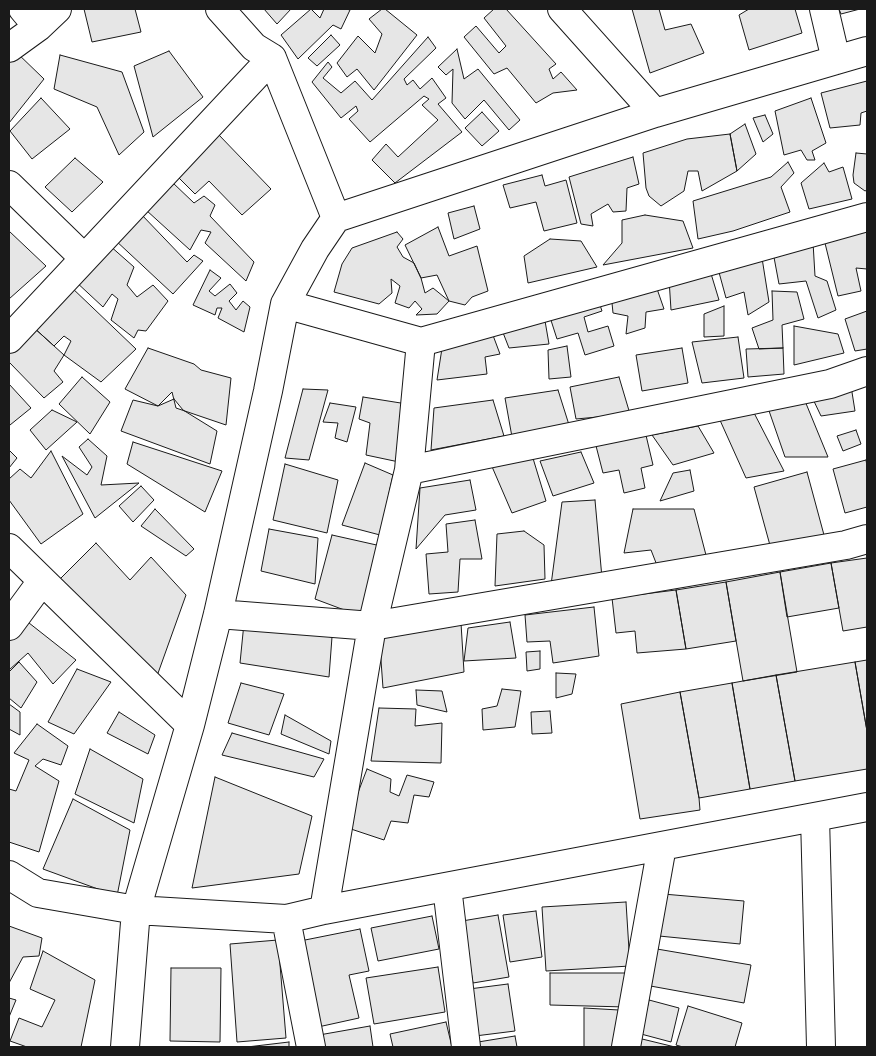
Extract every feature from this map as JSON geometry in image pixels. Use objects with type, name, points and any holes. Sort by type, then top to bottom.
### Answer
[{"type":"street","points":[[220,9],[254,47],[272,58],[336,218]]},
{"type":"street","points":[[562,9],[655,113]]},
{"type":"street","points":[[824,9],[836,60]]},
{"type":"street","points":[[9,48],[39,15]]},
{"type":"street","points":[[125,1047],[136,910],[190,725],[218,614],[268,391],[285,304],[315,249],[336,218],[655,113],[867,51]]},
{"type":"street","points":[[9,339],[272,58]]},
{"type":"street","points":[[9,185],[84,258]]},
{"type":"street","points":[[285,304],[421,342],[867,217]]},
{"type":"street","points":[[324,910],[372,626],[409,470],[421,342]]},
{"type":"street","points":[[409,470],[830,384],[867,371]]},
{"type":"street","points":[[218,614],[372,626],[836,546],[867,539]]},
{"type":"street","points":[[9,548],[190,725]]},
{"type":"street","points":[[9,626],[42,581]]},
{"type":"street","points":[[9,875],[38,892],[136,910],[286,919],[324,910],[867,808]]},
{"type":"street","points":[[815,817],[821,1047]]},
{"type":"street","points":[[626,1047],[662,846]]},
{"type":"street","points":[[448,887],[466,1047]]},
{"type":"street","points":[[286,919],[311,1047]]},
{"type":"building","points":[[84,9],[135,9],[141,32],[92,42]]},
{"type":"building","points":[[264,9],[291,9],[277,24]]},
{"type":"building","points":[[311,9],[320,18],[324,9],[350,10],[341,29],[333,25],[298,59],[281,35]]},
{"type":"building","points":[[382,9],[385,9],[417,35],[374,90],[357,69],[347,77],[337,63],[358,36],[375,53],[382,34],[369,19]]},
{"type":"building","points":[[494,9],[506,9],[556,64],[549,69],[553,79],[561,72],[577,90],[553,93],[536,103],[507,68],[494,74],[464,37],[476,26],[499,53],[506,46],[484,18]]},
{"type":"building","points":[[632,9],[659,9],[665,30],[691,24],[704,53],[650,73]]},
{"type":"building","points":[[749,9],[795,9],[802,33],[749,50],[739,15]]},
{"type":"building","points":[[839,9],[860,9],[841,14]]},
{"type":"building","points":[[331,35],[340,45],[317,66],[308,58]]},
{"type":"building","points":[[428,37],[436,48],[404,79],[407,85],[413,80],[420,89],[432,78],[446,98],[438,104],[462,132],[395,183],[372,160],[386,144],[398,157],[438,120],[422,105],[429,99],[424,96],[370,142],[349,119],[358,111],[356,106],[341,118],[312,82],[328,62],[332,67],[323,78],[341,93],[355,81],[372,100]]},
{"type":"building","points":[[457,49],[464,79],[478,69],[520,120],[509,130],[484,100],[465,119],[452,103],[453,69],[446,75],[438,67]]},
{"type":"building","points":[[14,50],[44,79],[9,123],[9,55]]},
{"type":"building","points":[[169,51],[203,97],[153,137],[134,66]]},
{"type":"building","points":[[60,55],[122,72],[144,132],[119,155],[97,107],[54,89]]},
{"type":"building","points":[[867,81],[867,111],[861,113],[860,125],[830,128],[821,93]]},
{"type":"building","points":[[41,98],[70,129],[32,159],[10,131]]},
{"type":"building","points":[[811,98],[826,143],[812,151],[815,160],[807,160],[801,150],[784,155],[775,111]]},
{"type":"building","points":[[482,112],[499,131],[482,146],[465,128]]},
{"type":"building","points":[[765,115],[773,134],[763,142],[753,118]]},
{"type":"building","points":[[745,124],[756,154],[737,171],[730,134]]},
{"type":"building","points":[[218,134],[271,189],[242,215],[209,181],[195,194],[175,174]]},
{"type":"building","points":[[730,134],[737,171],[702,191],[698,171],[688,171],[684,191],[661,206],[649,196],[646,188],[643,153],[687,139]]},
{"type":"building","points":[[856,153],[867,154],[867,190],[865,191],[854,183],[853,175]]},
{"type":"building","points":[[633,157],[639,184],[627,188],[626,211],[613,212],[608,204],[591,214],[593,226],[581,224],[569,177]]},
{"type":"building","points":[[75,158],[103,182],[72,212],[45,187]]},
{"type":"building","points":[[788,162],[794,173],[781,187],[790,212],[733,231],[698,239],[693,201],[771,177]]},
{"type":"building","points":[[824,163],[829,172],[843,167],[852,199],[809,209],[801,183]]},
{"type":"building","points":[[542,175],[545,186],[566,180],[577,223],[544,231],[536,202],[510,208],[503,185]]},
{"type":"building","points":[[172,182],[194,203],[204,196],[215,205],[210,216],[254,262],[246,281],[205,243],[211,232],[201,230],[190,250],[146,210]]},
{"type":"building","points":[[474,206],[480,229],[454,239],[448,213]]},
{"type":"building","points":[[140,213],[187,262],[194,255],[203,261],[173,294],[114,239]]},
{"type":"building","points":[[645,215],[683,221],[693,248],[603,265],[622,243],[622,220]]},
{"type":"building","points":[[438,227],[449,256],[477,246],[488,291],[472,297],[465,305],[449,301],[437,275],[421,278],[405,245]]},
{"type":"building","points":[[867,228],[867,269],[856,268],[861,291],[838,296],[823,235]]},
{"type":"building","points":[[9,231],[46,266],[9,299]]},
{"type":"building","points":[[397,232],[403,239],[397,247],[403,257],[414,263],[425,293],[433,288],[449,301],[437,314],[416,315],[422,309],[415,301],[409,308],[395,303],[400,286],[391,279],[392,293],[379,304],[334,292],[342,264],[352,248]]},
{"type":"building","points":[[550,239],[581,241],[597,267],[528,283],[524,256]]},
{"type":"building","points":[[813,242],[815,276],[827,281],[836,310],[818,318],[806,281],[779,284],[773,252]]},
{"type":"building","points":[[109,245],[134,267],[127,285],[137,297],[153,285],[168,301],[146,331],[138,330],[134,338],[111,320],[118,299],[112,294],[103,307],[74,280]]},
{"type":"building","points":[[762,258],[769,302],[748,315],[744,292],[726,298],[717,265]]},
{"type":"building","points":[[709,267],[719,300],[671,310],[669,279]]},
{"type":"building","points":[[210,270],[221,278],[209,291],[215,296],[230,284],[237,293],[229,301],[236,310],[243,301],[250,307],[244,332],[218,318],[222,308],[217,308],[215,315],[193,305]]},
{"type":"building","points":[[655,283],[664,309],[646,312],[645,328],[626,334],[628,316],[613,313],[611,293]]},
{"type":"building","points":[[70,286],[136,349],[101,382],[64,355],[71,341],[64,336],[54,346],[32,326]]},
{"type":"building","points":[[772,291],[797,292],[804,319],[782,325],[783,348],[759,349],[752,328],[773,320]]},
{"type":"building","points":[[597,296],[602,311],[584,317],[588,332],[608,326],[614,346],[585,355],[578,333],[557,339],[548,311]]},
{"type":"building","points":[[724,306],[724,336],[704,337],[704,314]]},
{"type":"building","points":[[867,311],[867,349],[855,351],[845,319]]},
{"type":"building","points":[[544,315],[549,344],[509,348],[500,325]]},
{"type":"building","points":[[32,326],[64,355],[54,371],[63,382],[44,398],[9,362],[9,351]]},
{"type":"building","points":[[794,326],[838,334],[844,353],[794,365]]},
{"type":"building","points":[[491,330],[500,354],[485,357],[487,374],[437,380],[443,342]]},
{"type":"building","points":[[738,337],[744,378],[702,383],[692,342]]},
{"type":"building","points":[[567,346],[571,377],[549,379],[548,350]]},
{"type":"building","points":[[148,348],[194,364],[201,370],[231,378],[226,425],[176,408],[172,392],[158,406],[125,389]]},
{"type":"building","points":[[682,348],[688,383],[642,391],[636,355]]},
{"type":"building","points":[[783,348],[784,374],[748,377],[746,349]]},
{"type":"building","points":[[82,377],[110,402],[90,434],[59,404]]},
{"type":"building","points":[[619,377],[630,414],[576,419],[570,387]]},
{"type":"building","points":[[9,384],[31,408],[10,425],[9,424]]},
{"type":"building","points":[[851,386],[855,411],[821,416],[811,395]]},
{"type":"building","points":[[303,389],[328,390],[309,460],[285,458]]},
{"type":"building","points":[[558,390],[570,428],[512,437],[505,398]]},
{"type":"building","points":[[363,397],[407,404],[399,462],[366,455],[370,423],[359,419]]},
{"type":"building","points":[[174,399],[183,410],[217,431],[210,464],[121,431],[133,400],[158,406]]},
{"type":"building","points":[[493,400],[504,436],[431,450],[434,408]]},
{"type":"building","points":[[805,401],[828,457],[785,457],[767,405]]},
{"type":"building","points":[[330,403],[356,407],[347,442],[335,438],[338,423],[323,422]]},
{"type":"building","points":[[752,409],[784,471],[746,478],[719,418]]},
{"type":"building","points":[[52,410],[77,422],[46,450],[30,430]]},
{"type":"building","points":[[698,426],[714,453],[673,465],[652,435]]},
{"type":"building","points":[[856,430],[861,444],[843,451],[837,436]]},
{"type":"building","points":[[645,431],[653,465],[641,468],[645,488],[624,493],[619,470],[603,473],[595,442]]},
{"type":"building","points":[[88,439],[107,456],[101,485],[139,483],[95,518],[62,456],[87,475],[92,467],[79,447]]},
{"type":"building","points":[[133,442],[222,471],[205,512],[127,464]]},
{"type":"building","points":[[9,450],[17,458],[9,468]]},
{"type":"building","points":[[51,451],[83,514],[41,544],[9,500],[9,479],[20,469],[31,478]]},
{"type":"building","points":[[581,452],[594,483],[553,496],[540,461]]},
{"type":"building","points":[[532,455],[546,501],[512,513],[490,462]]},
{"type":"building","points":[[866,460],[867,507],[845,513],[833,469]]},
{"type":"building","points":[[365,463],[393,475],[380,535],[342,525]]},
{"type":"building","points":[[285,464],[338,480],[327,533],[273,520]]},
{"type":"building","points":[[690,470],[694,491],[660,501],[673,473]]},
{"type":"building","points":[[807,472],[824,535],[771,549],[754,487]]},
{"type":"building","points":[[470,480],[476,510],[445,515],[416,549],[420,488]]},
{"type":"building","points":[[141,486],[154,500],[133,522],[119,506]]},
{"type":"building","points":[[595,500],[602,578],[551,585],[562,502]]},
{"type":"building","points":[[155,509],[194,549],[186,556],[141,526]]},
{"type":"building","points":[[633,509],[694,509],[707,559],[658,568],[651,550],[624,553]]},
{"type":"building","points":[[475,520],[482,559],[460,559],[458,592],[429,594],[426,554],[448,552],[446,524]]},
{"type":"building","points":[[269,529],[318,538],[315,584],[261,571]]},
{"type":"building","points":[[524,531],[544,545],[545,579],[495,586],[497,534]]},
{"type":"building","points":[[332,535],[381,546],[363,617],[315,599]]},
{"type":"building","points":[[96,543],[130,580],[151,557],[186,595],[157,676],[59,580]]},
{"type":"building","points":[[867,558],[867,627],[843,631],[831,563]]},
{"type":"building","points":[[831,563],[839,608],[787,617],[780,572]]},
{"type":"building","points":[[780,572],[797,672],[743,681],[726,582]]},
{"type":"building","points":[[726,582],[736,641],[686,649],[676,590]]},
{"type":"building","points":[[676,590],[686,649],[637,653],[635,631],[616,633],[612,598]]},
{"type":"building","points":[[594,607],[599,656],[553,663],[550,641],[527,642],[525,615]]},
{"type":"building","points":[[24,619],[76,660],[53,684],[28,653],[9,670],[9,638]]},
{"type":"building","points":[[510,622],[516,658],[464,661],[468,628]]},
{"type":"building","points":[[244,623],[332,637],[329,677],[240,663]]},
{"type":"building","points":[[461,623],[464,672],[383,688],[379,633]]},
{"type":"building","points":[[540,651],[540,669],[527,671],[526,652]]},
{"type":"building","points":[[867,660],[867,731],[855,662]]},
{"type":"building","points":[[19,662],[37,682],[21,708],[9,698],[9,672]]},
{"type":"building","points":[[855,662],[867,731],[867,769],[795,781],[776,675]]},
{"type":"building","points":[[77,669],[111,682],[74,734],[48,722]]},
{"type":"building","points":[[556,673],[576,674],[572,694],[556,698]]},
{"type":"building","points":[[776,675],[795,781],[750,789],[732,683]]},
{"type":"building","points":[[241,683],[284,694],[269,735],[228,723]]},
{"type":"building","points":[[732,683],[750,789],[699,798],[680,692]]},
{"type":"building","points":[[502,689],[521,691],[515,727],[483,730],[482,709],[497,706]]},
{"type":"building","points":[[416,690],[442,691],[447,712],[417,705]]},
{"type":"building","points":[[680,692],[700,810],[640,819],[621,704]]},
{"type":"building","points":[[9,704],[20,712],[20,735],[9,729]]},
{"type":"building","points":[[379,708],[416,709],[415,726],[442,723],[441,763],[371,761]]},
{"type":"building","points":[[550,711],[552,733],[532,734],[531,712]]},
{"type":"building","points":[[119,712],[155,735],[148,754],[107,733]]},
{"type":"building","points":[[285,715],[331,741],[329,754],[281,734]]},
{"type":"building","points":[[37,724],[68,746],[61,765],[43,759],[35,766],[59,781],[39,852],[9,842],[9,789],[16,791],[29,760],[14,753]]},
{"type":"building","points":[[232,733],[324,759],[314,777],[222,755]]},
{"type":"building","points":[[90,749],[143,779],[134,823],[75,794]]},
{"type":"building","points":[[367,769],[391,779],[390,792],[399,796],[407,775],[434,782],[429,797],[414,795],[408,823],[391,821],[384,840],[345,827]]},
{"type":"building","points":[[215,777],[312,816],[299,874],[192,888]]},
{"type":"building","points":[[73,799],[130,830],[117,896],[43,869]]},
{"type":"building","points":[[663,894],[744,901],[740,944],[659,936]]},
{"type":"building","points":[[626,902],[630,966],[546,971],[542,907]]},
{"type":"building","points":[[536,911],[542,957],[510,962],[503,915]]},
{"type":"building","points":[[498,915],[509,977],[473,983],[462,921]]},
{"type":"building","points":[[432,916],[439,949],[378,961],[371,928]]},
{"type":"building","points":[[9,926],[42,938],[39,956],[23,957],[9,983]]},
{"type":"building","points":[[360,929],[369,971],[349,975],[359,1018],[318,1027],[300,941]]},
{"type":"building","points":[[278,940],[286,1038],[237,1042],[230,944]]},
{"type":"building","points":[[651,948],[751,965],[744,1003],[645,985]]},
{"type":"building","points":[[43,951],[95,980],[81,1047],[27,1047],[10,1041],[19,1018],[42,1027],[55,1000],[30,989]]},
{"type":"building","points":[[438,967],[445,1012],[374,1024],[366,978]]},
{"type":"building","points":[[171,968],[221,968],[220,1042],[170,1041]]},
{"type":"building","points":[[550,973],[626,973],[626,1007],[550,1005]]},
{"type":"building","points":[[508,984],[515,1031],[475,1036],[469,989]]},
{"type":"building","points":[[9,998],[16,1000],[9,1017]]},
{"type":"building","points":[[649,1000],[679,1008],[671,1042],[641,1034]]},
{"type":"building","points":[[688,1006],[742,1023],[735,1047],[683,1047],[676,1045]]},
{"type":"building","points":[[584,1008],[619,1010],[617,1047],[584,1047]]},
{"type":"building","points":[[446,1022],[452,1047],[393,1047],[390,1034]]},
{"type":"building","points":[[370,1026],[373,1047],[321,1047],[319,1035]]},
{"type":"building","points":[[515,1036],[517,1047],[472,1047],[472,1043]]},
{"type":"building","points":[[638,1038],[675,1047],[635,1047]]},
{"type":"building","points":[[289,1042],[289,1047],[247,1047]]}]
